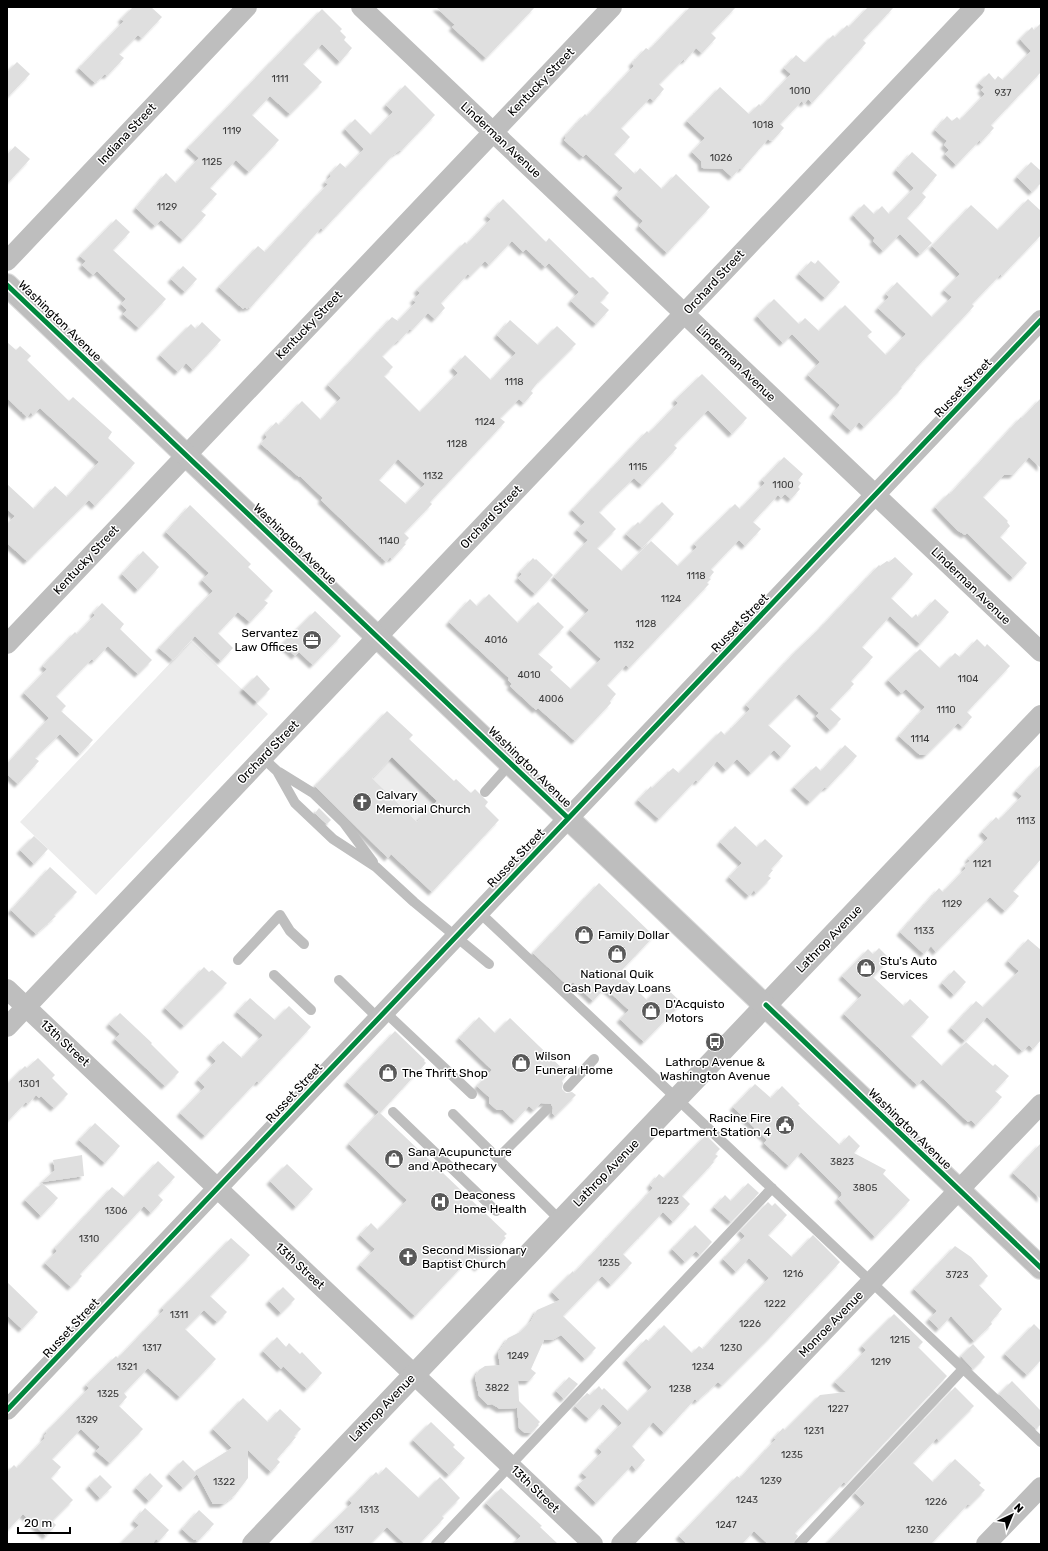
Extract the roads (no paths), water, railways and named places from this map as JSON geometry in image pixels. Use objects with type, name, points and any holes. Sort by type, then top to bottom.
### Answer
[{"type":"main road","name":"Washington Avenue","points":[[7,285],[1041,1268]]},
{"type":"main road","name":"Lathrop Avenue","points":[[253,1544],[1041,716]]},
{"type":"street","name":"Indiana Street","points":[[7,261],[247,7]]},
{"type":"street","name":"Linderman Avenue","points":[[362,7],[1041,652]]},
{"type":"street","name":"Kentucky Street","points":[[7,644],[612,7]]},
{"type":"street","name":"Orchard Street","points":[[7,1027],[975,7]]},
{"type":"street","name":"Russet Street","points":[[7,1410],[1041,320]]},
{"type":"street","name":"13th Street","points":[[7,989],[592,1544]]},
{"type":"street","name":"Monroe Avenue","points":[[621,1544],[1041,1104]]},
{"type":"street","points":[[986,1544],[1041,1487]]},
{"type":"lane","points":[[262,757],[277,771],[313,793],[344,823],[376,867]]},
{"type":"lane","points":[[485,792],[511,763]]},
{"type":"lane","points":[[277,771],[295,803],[333,839],[376,867],[414,902],[488,964]]},
{"type":"lane","points":[[479,912],[678,1098],[1041,1442]]},
{"type":"lane","points":[[238,960],[280,915],[290,931],[304,944]]},
{"type":"lane","points":[[274,975],[311,1010]]},
{"type":"lane","points":[[339,980],[382,1015],[472,1094]]},
{"type":"lane","points":[[568,1087],[594,1060]]},
{"type":"lane","points":[[498,1158],[547,1109]]},
{"type":"lane","points":[[393,1112],[496,1211]]},
{"type":"lane","points":[[453,1114],[561,1220]]},
{"type":"lane","points":[[436,1544],[772,1188]]},
{"type":"lane","points":[[799,1544],[963,1369]]},
{"type":"place","name":"Servantez Law Offices","points":[[312,640]]},
{"type":"place","name":"Calvary Memorial Church","points":[[362,802]]},
{"type":"place","name":"Family Dollar","points":[[584,935]]},
{"type":"place","name":"National Quik Cash Payday Loans","points":[[617,954]]},
{"type":"place","name":"Stu's Auto Services","points":[[866,968]]},
{"type":"place","name":"D'Acquisto Motors","points":[[651,1011]]},
{"type":"place","name":"Lathrop Avenue & Washington Avenue","points":[[715,1042]]},
{"type":"place","name":"Wilson Funeral Home","points":[[521,1063]]},
{"type":"place","name":"The Thrift Shop","points":[[388,1073]]},
{"type":"place","name":"Racine Fire Department Station 4","points":[[785,1125]]},
{"type":"place","name":"Sana Acupuncture and Apothecary","points":[[394,1159]]},
{"type":"place","name":"Deaconess Home Health","points":[[440,1202]]},
{"type":"place","name":"Second Missionary Baptist Church","points":[[408,1257]]}]
